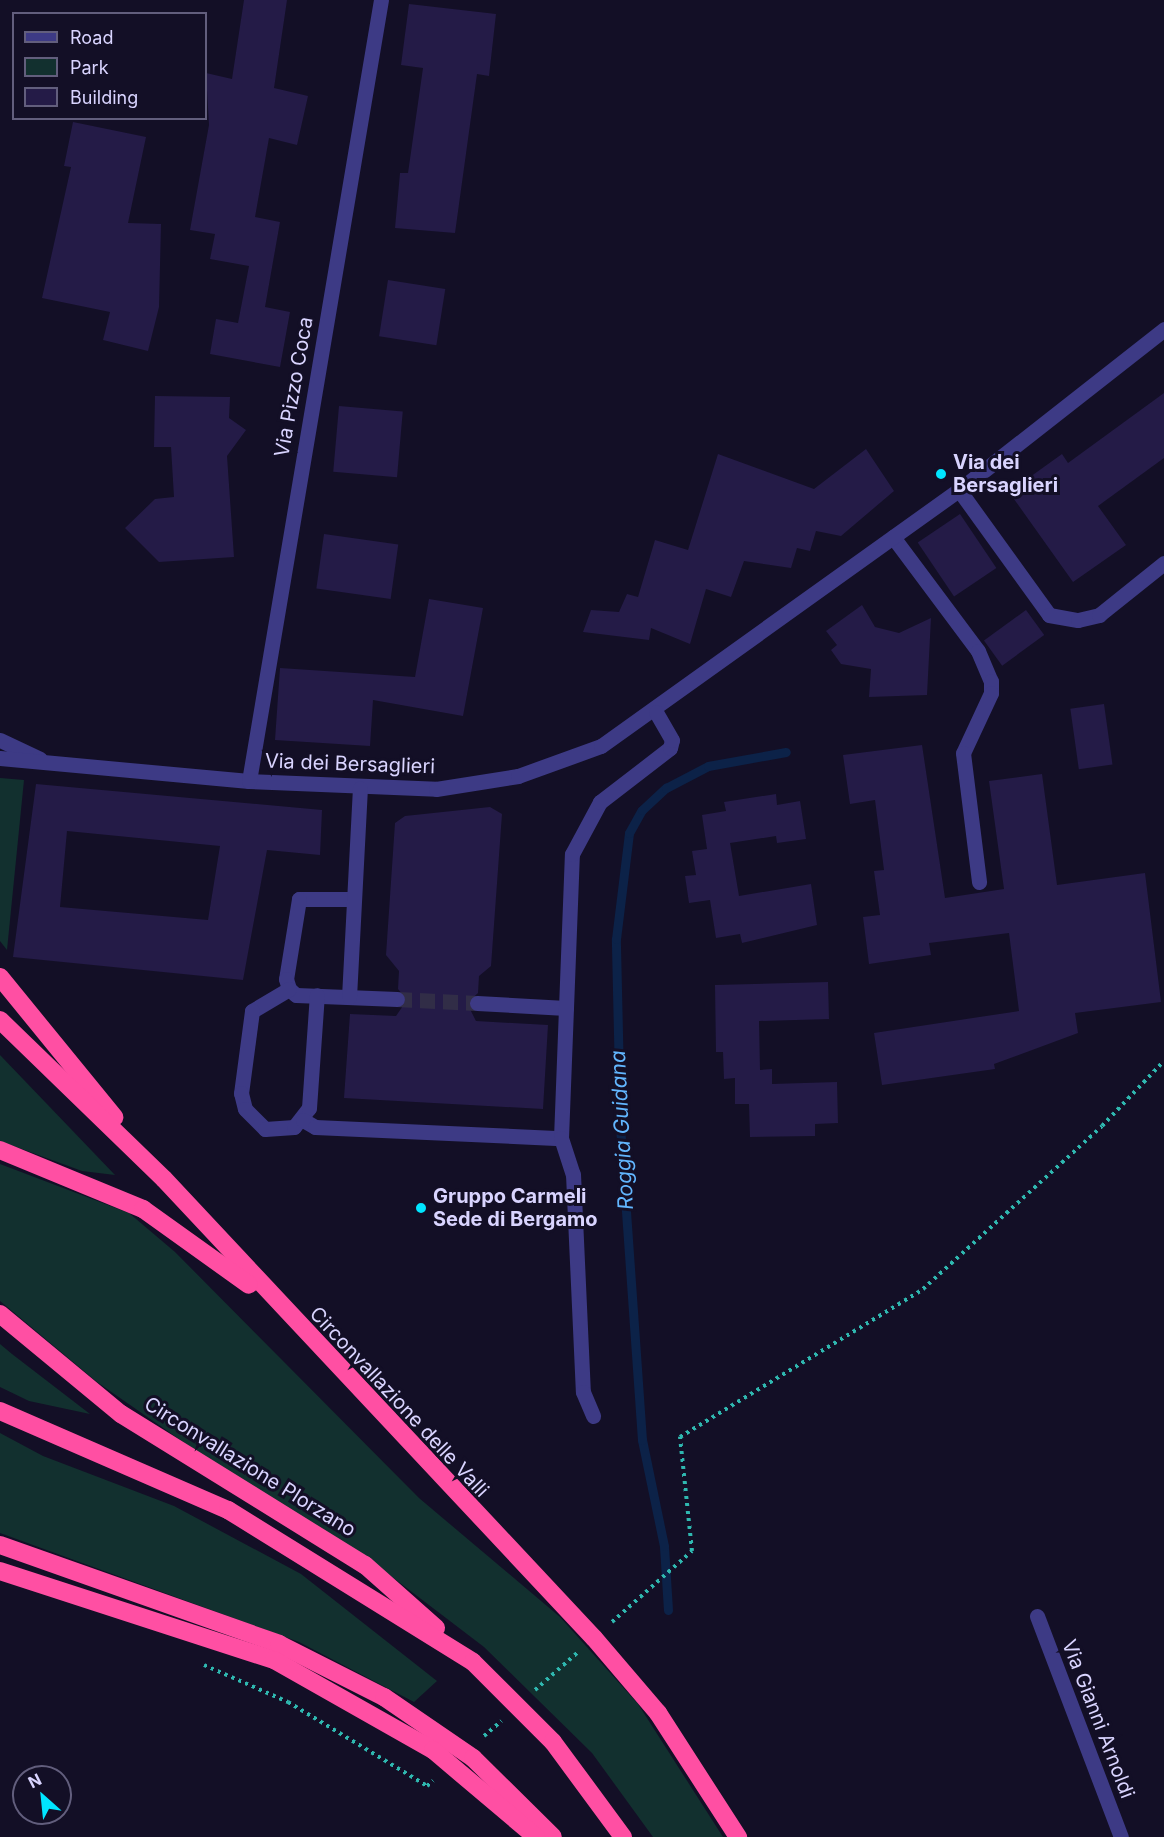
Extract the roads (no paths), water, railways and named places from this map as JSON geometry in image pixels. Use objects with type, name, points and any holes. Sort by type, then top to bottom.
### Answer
[{"type":"highway","points":[[0,976],[164,1179]]},
{"type":"highway","name":"Circonvallazione delle Valli","points":[[0,1020],[164,1179],[277,1305],[594,1638],[664,1721],[738,1837]]},
{"type":"highway","points":[[0,1150],[143,1209],[277,1305]]},
{"type":"highway","name":"Circonvallazione Plorzano","points":[[0,1314],[121,1414],[365,1565],[473,1662]]},
{"type":"highway","points":[[0,1411],[228,1510],[473,1662],[553,1742],[623,1837]]},
{"type":"highway","points":[[0,1545],[279,1644],[384,1697],[473,1758],[553,1837]]},
{"type":"highway","points":[[0,1571],[274,1660],[434,1750],[536,1837]]},
{"type":"street","name":"Via Pizzo Coca","points":[[249,781],[381,0]]},
{"type":"street","name":"Via dei Bersaglieri","points":[[0,758],[57,766],[249,781],[360,788],[436,789],[518,776],[601,746],[656,712],[960,490],[1164,329]]},
{"type":"street","points":[[960,490],[1049,615],[1078,620],[1099,615],[1164,563]]},
{"type":"street","points":[[893,537],[978,651],[991,681],[991,693],[963,753],[979,882]]},
{"type":"street","points":[[593,1416],[584,1392],[573,1174],[561,1138],[572,854],[600,802],[670,748],[672,740],[656,712]]},
{"type":"street","name":"Via dei Bersaglieri","points":[[0,740],[57,766]]},
{"type":"street","points":[[349,997],[360,788]]},
{"type":"street","points":[[289,989],[286,979],[299,899],[354,898]]},
{"type":"street","points":[[317,995],[309,1108],[303,1120],[280,1131],[265,1129],[244,1109],[241,1093],[252,1011],[289,989],[317,995],[397,999]]},
{"type":"street","points":[[477,1003],[566,1008]]},
{"type":"street","points":[[303,1120],[315,1127],[561,1138]]},
{"type":"street","name":"Via Gianni Arnoldi","points":[[1036,1616],[1121,1837]]},
{"type":"waterway","name":"Roggia Guidana","points":[[668,1610],[664,1546],[642,1440],[620,1122],[616,939],[629,833],[642,810],[666,788],[708,766],[786,752]]},
{"type":"tunnel","points":[[397,999],[477,1003]]},
{"type":"place","name":"Via dei Bersaglieri","points":[[941,474]]},
{"type":"place","name":"Gruppo Carmeli Sede di Bergamo","points":[[421,1208]]}]
